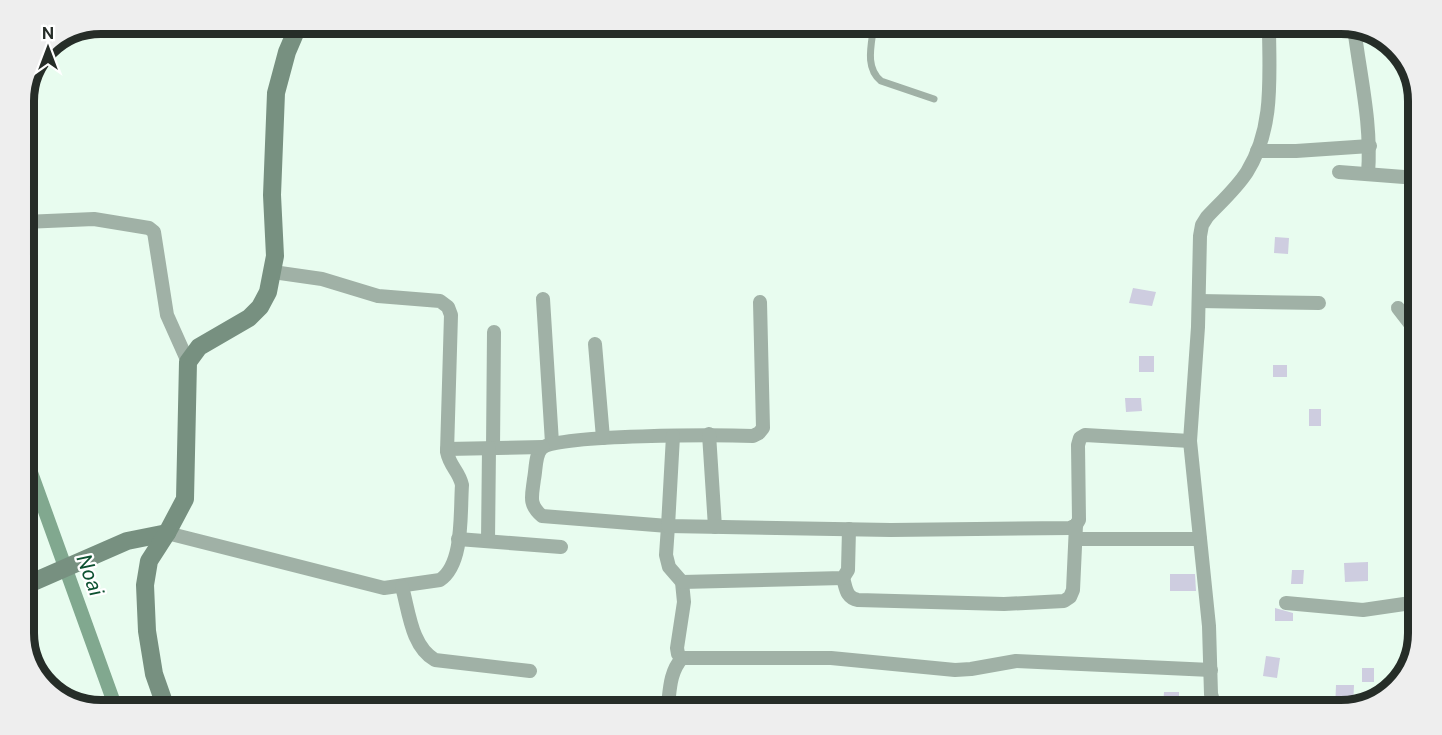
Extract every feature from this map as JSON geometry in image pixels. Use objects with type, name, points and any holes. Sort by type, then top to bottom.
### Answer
[{"type":"street","points":[[188,362],[199,347],[249,318],[260,307],[268,292],[275,255],[272,195],[276,93],[287,52],[295,34]]},
{"type":"street","points":[[1214,700],[1191,441],[1202,225],[1246,173],[1257,151],[1268,116],[1269,34]]},
{"type":"street","points":[[1355,36],[1368,118],[1370,146],[1368,174]]},
{"type":"street","points":[[1257,151],[1370,146]]},
{"type":"street","points":[[1339,172],[1407,177]]},
{"type":"street","points":[[35,222],[94,219],[142,226],[154,232],[167,315],[188,362],[185,499],[149,561],[145,585],[147,631],[154,674],[164,700]]},
{"type":"street","points":[[35,582],[127,541],[167,533],[384,588],[429,583],[448,575],[457,554],[462,485],[460,475],[450,465],[447,449],[451,315],[448,307],[440,301],[378,296],[322,279],[273,272]]},
{"type":"street","points":[[543,298],[547,445],[538,453],[531,498],[533,508],[542,516],[668,526],[714,527],[1026,530],[1070,528],[1076,525]]},
{"type":"street","points":[[447,449],[547,445],[603,438],[709,434],[753,436],[762,428],[760,302]]},
{"type":"street","points":[[1199,302],[1319,303]]},
{"type":"street","points":[[1398,309],[1407,321]]},
{"type":"street","points":[[488,541],[494,332]]},
{"type":"street","points":[[595,344],[603,438]]},
{"type":"street","points":[[709,434],[714,527]]},
{"type":"street","points":[[843,578],[848,596],[858,600],[1004,604],[1056,602],[1070,597],[1073,590],[1076,525],[1079,520],[1078,445],[1080,438],[1085,435],[1191,441]]},
{"type":"street","points":[[673,436],[666,555],[669,567],[682,582],[684,602],[677,648],[682,658],[831,658],[954,670],[1016,661],[1211,670]]},
{"type":"street","points":[[843,578],[849,570],[849,529]]},
{"type":"street","points":[[1076,539],[1200,538]]},
{"type":"street","points":[[458,539],[561,548]]},
{"type":"street","points":[[682,582],[843,578]]},
{"type":"street","points":[[402,586],[418,644],[426,655],[435,660],[530,671]]},
{"type":"street","points":[[1286,603],[1363,610],[1408,603]]},
{"type":"street","points":[[669,700],[671,679],[676,665],[682,658]]},
{"type":"lane","points":[[873,34],[870,64],[875,76],[881,81],[934,99]]},
{"type":"building","points":[[1275,237],[1289,238],[1288,254],[1274,253]]},
{"type":"building","points":[[1133,288],[1156,292],[1152,306],[1129,303]]},
{"type":"building","points":[[1139,356],[1154,356],[1154,372],[1139,372]]},
{"type":"building","points":[[1273,365],[1287,365],[1287,377],[1273,377]]},
{"type":"building","points":[[1125,398],[1141,398],[1142,411],[1126,412]]},
{"type":"building","points":[[1309,409],[1321,409],[1321,426],[1309,426]]},
{"type":"building","points":[[1368,562],[1368,581],[1345,582],[1344,563]]},
{"type":"building","points":[[1292,570],[1304,570],[1303,584],[1291,584]]},
{"type":"building","points":[[1170,574],[1195,574],[1196,591],[1170,591]]},
{"type":"building","points":[[1275,608],[1293,613],[1293,621],[1275,621]]},
{"type":"building","points":[[1266,656],[1280,658],[1277,678],[1263,676]]},
{"type":"building","points":[[1362,668],[1374,668],[1374,682],[1362,682]]},
{"type":"building","points":[[1336,685],[1354,685],[1353,699],[1335,700]]},
{"type":"building","points":[[1164,692],[1179,692],[1179,700],[1164,700]]},
{"type":"waterway","name":"Noai","points":[[35,484],[113,700]]}]
